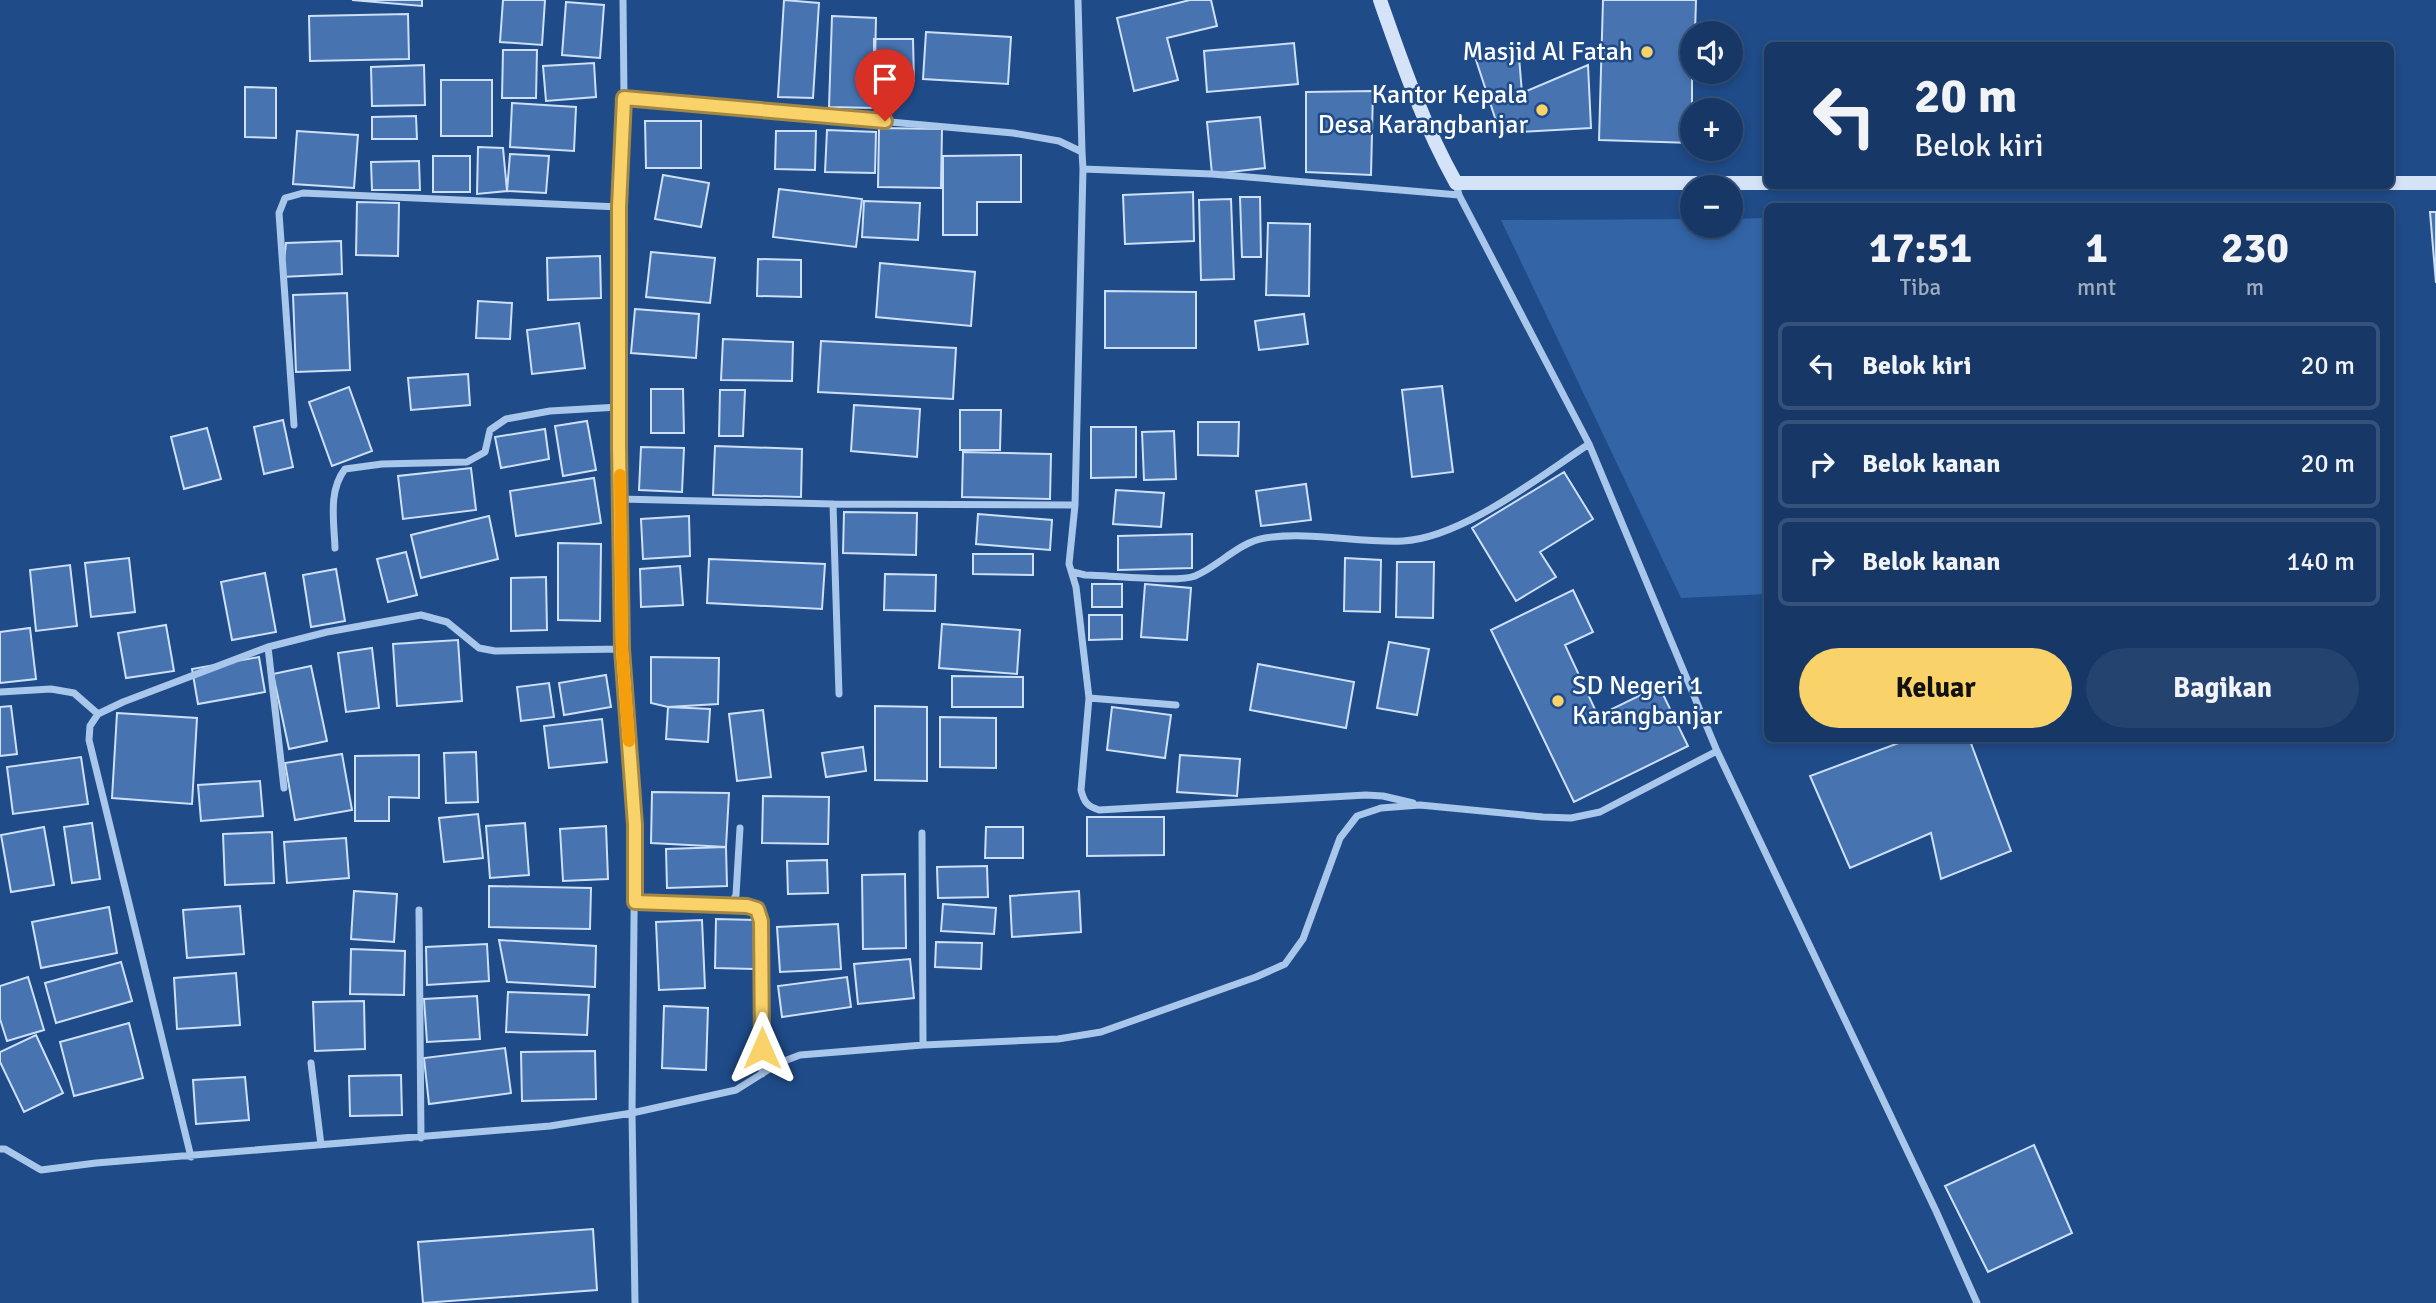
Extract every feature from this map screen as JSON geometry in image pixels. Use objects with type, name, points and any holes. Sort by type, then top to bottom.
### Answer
[{"type":"street","points":[[623,0],[619,407],[622,649],[635,825],[632,1113],[635,1303]]},
{"type":"street","points":[[1078,0],[1083,169],[1075,505],[1069,564],[1073,572],[1088,670],[1089,698],[1081,790],[1088,807],[1099,810],[1366,795],[1383,796],[1420,805],[1571,818],[1600,812],[1717,751]]},
{"type":"street","points":[[1380,0],[1435,145],[1589,444],[1717,751],[1937,1211],[1977,1303]]},
{"type":"street","points":[[624,98],[1013,132],[1059,141],[1082,152]]},
{"type":"street","points":[[1083,169],[1457,189],[1764,183]]},
{"type":"street","points":[[2394,183],[2436,183]]},
{"type":"street","points":[[294,425],[279,213],[285,198],[303,192],[619,207]]},
{"type":"street","points":[[335,548],[333,502],[338,478],[345,469],[382,464],[467,462],[485,452],[489,430],[506,419],[551,411],[619,407]]},
{"type":"street","points":[[1073,572],[1084,575],[1185,579],[1205,571],[1261,538],[1286,536],[1403,541],[1432,537],[1468,522],[1589,444]]},
{"type":"street","points":[[620,499],[834,504],[1075,505]]},
{"type":"street","points":[[834,504],[838,694]]},
{"type":"street","points":[[191,1157],[89,740],[90,726],[98,713],[268,647],[327,632],[421,615],[447,621],[480,648],[495,651],[622,649]]},
{"type":"street","points":[[268,647],[284,788]]},
{"type":"street","points":[[0,692],[51,689],[74,693],[98,713]]},
{"type":"street","points":[[1089,698],[1176,705]]},
{"type":"street","points":[[0,1149],[5,1149],[41,1170],[96,1163],[550,1126],[632,1113],[736,1090],[800,1055],[923,1045],[1058,1039],[1101,1032],[1256,977],[1285,964],[1303,939],[1340,838],[1357,816],[1381,808],[1420,805]]},
{"type":"street","points":[[730,906],[736,895],[740,828]]},
{"type":"street","points":[[922,833],[923,1045]]},
{"type":"street","points":[[635,902],[747,906],[757,909],[761,921],[762,1074]]},
{"type":"street","points":[[419,910],[421,1138]]},
{"type":"street","points":[[311,1063],[321,1145]]},
{"type":"shaded area","points":[[1764,218],[1764,594],[1681,598],[1501,220],[1680,219],[1680,238],[1743,238],[1743,219]]},
{"type":"building","points":[[352,0],[422,0],[422,6]]},
{"type":"building","points":[[503,0],[545,0],[542,45],[500,42]]},
{"type":"building","points":[[784,0],[819,3],[813,98],[778,97]]},
{"type":"building","points":[[1190,0],[1211,0],[1217,26],[1167,38],[1178,80],[1134,91],[1117,18]]},
{"type":"building","name":"Masjid Al Fatah","points":[[1603,0],[1696,0],[1695,21],[1680,21],[1680,84],[1692,84],[1692,98],[1680,98],[1680,143],[1599,140]]},
{"type":"building","points":[[566,2],[604,5],[600,58],[562,55]]},
{"type":"building","points":[[408,14],[409,59],[310,61],[309,16]]},
{"type":"building","points":[[832,16],[876,18],[874,108],[829,107]]},
{"type":"building","points":[[926,32],[1011,37],[1008,84],[923,79]]},
{"type":"building","points":[[874,39],[913,39],[914,81],[874,81]]},
{"type":"building","points":[[1294,43],[1298,84],[1207,92],[1204,51]]},
{"type":"building","points":[[503,50],[537,50],[536,98],[502,98]]},
{"type":"building","name":"Kantor Kepala Desa Karangbanjar","points":[[1519,57],[1522,93],[1588,65],[1591,128],[1500,133],[1476,60]]},
{"type":"building","points":[[594,63],[596,97],[546,101],[543,66]]},
{"type":"building","points":[[424,65],[425,105],[372,106],[371,67]]},
{"type":"building","points":[[441,80],[492,80],[492,136],[441,136]]},
{"type":"building","points":[[245,87],[276,88],[276,138],[245,137]]},
{"type":"building","points":[[1373,91],[1371,175],[1306,172],[1306,92]]},
{"type":"building","points":[[512,103],[576,107],[574,151],[510,147]]},
{"type":"building","points":[[416,116],[417,139],[372,139],[372,117]]},
{"type":"building","points":[[1260,117],[1265,168],[1212,174],[1207,122]]},
{"type":"building","points":[[645,121],[701,121],[701,168],[646,168]]},
{"type":"building","points":[[879,128],[942,129],[941,188],[878,187]]},
{"type":"building","points":[[827,130],[876,132],[875,173],[825,172]]},
{"type":"building","points":[[297,131],[358,135],[354,188],[293,184]]},
{"type":"building","points":[[776,131],[816,131],[815,170],[775,169]]},
{"type":"building","points":[[478,147],[503,148],[507,191],[477,194]]},
{"type":"building","points":[[510,154],[549,156],[546,193],[507,191]]},
{"type":"building","points":[[1021,155],[1021,202],[977,202],[977,235],[943,235],[943,156]]},
{"type":"building","points":[[433,156],[470,156],[470,192],[433,192]]},
{"type":"building","points":[[419,161],[420,190],[372,190],[371,162]]},
{"type":"building","points":[[663,175],[709,183],[701,227],[655,219]]},
{"type":"building","points":[[779,189],[862,199],[856,247],[773,237]]},
{"type":"building","points":[[1193,192],[1194,241],[1125,244],[1123,195]]},
{"type":"building","points":[[1240,197],[1260,197],[1261,257],[1242,257]]},
{"type":"building","points":[[1231,199],[1234,279],[1201,280],[1199,200]]},
{"type":"building","points":[[864,201],[920,203],[918,240],[862,237]]},
{"type":"building","points":[[357,202],[399,203],[398,256],[356,255]]},
{"type":"building","points":[[2430,212],[2436,212],[2436,283]]},
{"type":"building","points":[[1268,223],[1310,224],[1309,296],[1266,295]]},
{"type":"building","points":[[341,241],[342,274],[282,277],[286,243]]},
{"type":"building","points":[[651,252],[715,258],[710,303],[646,297]]},
{"type":"building","points":[[600,256],[601,298],[548,300],[547,258]]},
{"type":"building","points":[[758,259],[801,260],[801,297],[757,296]]},
{"type":"building","points":[[880,263],[975,272],[971,326],[876,317]]},
{"type":"building","points":[[1105,291],[1196,292],[1196,348],[1105,348]]},
{"type":"building","points":[[347,293],[350,370],[296,372],[293,295]]},
{"type":"building","points":[[478,301],[512,303],[510,339],[476,338]]},
{"type":"building","points":[[635,309],[699,314],[696,358],[631,353]]},
{"type":"building","points":[[1304,314],[1308,344],[1259,350],[1255,321]]},
{"type":"building","points":[[579,323],[585,368],[532,374],[527,330]]},
{"type":"building","points":[[723,339],[793,342],[792,381],[721,380]]},
{"type":"building","points":[[821,341],[956,348],[953,399],[818,392]]},
{"type":"building","points":[[468,374],[470,405],[411,410],[408,378]]},
{"type":"building","points":[[1442,386],[1453,472],[1412,477],[1402,390]]},
{"type":"building","points":[[349,387],[372,451],[332,466],[309,402]]},
{"type":"building","points":[[651,389],[683,389],[684,433],[651,433]]},
{"type":"building","points":[[720,390],[745,390],[743,436],[719,436]]},
{"type":"building","points":[[854,405],[920,409],[917,457],[851,451]]},
{"type":"building","points":[[960,410],[1001,410],[1000,450],[960,450]]},
{"type":"building","points":[[283,420],[293,467],[264,474],[254,427]]},
{"type":"building","points":[[587,421],[596,470],[563,476],[555,426]]},
{"type":"building","points":[[1198,422],[1239,422],[1238,456],[1198,455]]},
{"type":"building","points":[[1091,427],[1136,427],[1136,477],[1091,478]]},
{"type":"building","points":[[207,428],[221,479],[184,489],[171,437]]},
{"type":"building","points":[[545,429],[549,459],[501,468],[495,437]]},
{"type":"building","points":[[1174,431],[1176,479],[1144,480],[1142,432]]},
{"type":"building","points":[[715,446],[802,449],[801,497],[713,495]]},
{"type":"building","points":[[641,447],[684,448],[682,492],[639,490]]},
{"type":"building","points":[[963,452],[1051,454],[1050,499],[962,497]]},
{"type":"building","points":[[471,468],[476,510],[403,519],[398,476]]},
{"type":"building","points":[[1564,472],[1593,519],[1540,552],[1556,577],[1516,601],[1472,528]]},
{"type":"building","points":[[594,478],[601,523],[516,536],[510,491]]},
{"type":"building","points":[[1306,484],[1311,520],[1261,526],[1256,491]]},
{"type":"building","points":[[1116,490],[1164,493],[1161,527],[1113,524]]},
{"type":"building","points":[[844,512],[917,513],[916,555],[843,553]]},
{"type":"building","points":[[978,514],[1052,520],[1050,550],[976,544]]},
{"type":"building","points":[[489,516],[498,559],[421,578],[411,535]]},
{"type":"building","points":[[689,516],[690,556],[643,559],[641,519]]},
{"type":"building","points":[[1192,534],[1192,568],[1118,570],[1118,536]]},
{"type":"building","points":[[558,543],[601,544],[600,621],[558,620]]},
{"type":"building","points":[[406,552],[417,595],[388,602],[377,559]]},
{"type":"building","points":[[973,554],[1033,554],[1033,575],[973,574]]},
{"type":"building","points":[[129,558],[135,612],[91,617],[85,563]]},
{"type":"building","points":[[1345,558],[1381,560],[1380,612],[1344,611]]},
{"type":"building","points":[[709,559],[825,564],[822,609],[707,603]]},
{"type":"building","points":[[1397,562],[1434,562],[1433,618],[1396,617]]},
{"type":"building","points":[[70,565],[77,626],[36,631],[30,570]]},
{"type":"building","points":[[680,566],[683,605],[641,607],[640,569]]},
{"type":"building","points":[[336,569],[345,621],[311,627],[303,575]]},
{"type":"building","points":[[265,573],[276,632],[232,640],[221,582]]},
{"type":"building","points":[[885,574],[936,575],[935,611],[884,610]]},
{"type":"building","points":[[546,577],[547,630],[511,631],[511,578]]},
{"type":"building","points":[[1092,584],[1122,584],[1122,607],[1092,607]]},
{"type":"building","points":[[1145,584],[1191,588],[1187,640],[1141,637]]},
{"type":"building","name":"SD Negeri 1 Karangbanjar","points":[[1573,590],[1593,632],[1565,645],[1598,716],[1659,686],[1688,746],[1574,802],[1491,630]]},
{"type":"building","points":[[1089,615],[1122,615],[1122,639],[1089,640]]},
{"type":"building","points":[[942,624],[1020,630],[1017,674],[939,668]]},
{"type":"building","points":[[166,625],[174,671],[126,678],[118,633]]},
{"type":"building","points":[[30,628],[36,679],[0,683],[0,632]]},
{"type":"building","points":[[458,640],[462,701],[397,706],[393,644]]},
{"type":"building","points":[[1389,642],[1429,649],[1417,715],[1377,708]]},
{"type":"building","points":[[372,648],[379,708],[346,712],[338,653]]},
{"type":"building","points":[[259,657],[265,692],[198,704],[192,669]]},
{"type":"building","points":[[651,657],[719,658],[718,704],[668,707],[651,703]]},
{"type":"building","points":[[1258,664],[1354,682],[1346,728],[1250,710]]},
{"type":"building","points":[[311,666],[327,741],[289,749],[273,674]]},
{"type":"building","points":[[606,675],[611,707],[564,715],[559,683]]},
{"type":"building","points":[[952,676],[1023,677],[1023,707],[952,707]]},
{"type":"building","points":[[549,683],[554,717],[521,721],[517,687]]},
{"type":"building","points":[[11,706],[17,754],[0,756],[0,707]]},
{"type":"building","points":[[875,706],[927,707],[927,781],[875,780]]},
{"type":"building","points":[[668,707],[710,709],[708,742],[666,739]]},
{"type":"building","points":[[1112,707],[1171,715],[1165,758],[1107,750]]},
{"type":"building","points":[[763,710],[771,777],[737,781],[729,714]]},
{"type":"building","points":[[117,713],[197,718],[192,804],[112,798]]},
{"type":"building","points":[[940,717],[996,718],[996,768],[940,767]]},
{"type":"building","points":[[602,719],[607,762],[549,768],[544,726]]},
{"type":"building","points":[[1901,742],[1970,742],[2011,851],[1941,879],[1931,833],[1850,868],[1810,776]]},
{"type":"building","points":[[863,747],[866,771],[826,777],[822,753]]},
{"type":"building","points":[[476,752],[478,802],[446,803],[444,753]]},
{"type":"building","points":[[342,754],[352,810],[295,820],[285,763]]},
{"type":"building","points":[[419,755],[419,798],[389,797],[389,821],[355,821],[355,756]]},
{"type":"building","points":[[1180,755],[1240,759],[1237,796],[1177,792]]},
{"type":"building","points":[[81,757],[88,804],[13,814],[7,767]]},
{"type":"building","points":[[260,781],[263,816],[201,821],[198,785]]},
{"type":"building","points":[[652,792],[729,793],[726,847],[651,843]]},
{"type":"building","points":[[763,796],[829,797],[828,844],[762,843]]},
{"type":"building","points":[[478,814],[483,858],[444,862],[439,818]]},
{"type":"building","points":[[1087,817],[1164,817],[1164,855],[1087,856]]},
{"type":"building","points":[[92,823],[100,879],[72,883],[64,827]]},
{"type":"building","points":[[525,823],[529,875],[490,878],[486,826]]},
{"type":"building","points":[[606,826],[608,879],[563,881],[560,829]]},
{"type":"building","points":[[44,827],[54,885],[11,892],[1,835]]},
{"type":"building","points":[[986,827],[1023,827],[1023,858],[985,858]]},
{"type":"building","points":[[272,832],[274,883],[225,885],[223,834]]},
{"type":"building","points":[[346,838],[349,878],[287,883],[284,842]]},
{"type":"building","points":[[726,847],[727,886],[667,888],[666,849]]},
{"type":"building","points":[[827,860],[828,893],[788,894],[787,861]]},
{"type":"building","points":[[987,866],[988,897],[938,898],[937,867]]},
{"type":"building","points":[[905,874],[906,948],[863,949],[862,875]]},
{"type":"building","points":[[489,886],[591,888],[590,929],[489,927]]},
{"type":"building","points":[[354,891],[397,894],[394,942],[351,939]]},
{"type":"building","points":[[1079,891],[1081,932],[1012,937],[1010,896]]},
{"type":"building","points":[[943,904],[996,908],[994,934],[941,931]]},
{"type":"building","points":[[240,906],[244,954],[187,958],[183,910]]},
{"type":"building","points":[[109,907],[117,953],[41,968],[32,922]]},
{"type":"building","points":[[716,919],[755,920],[754,969],[715,968]]},
{"type":"building","points":[[702,920],[705,988],[659,990],[656,922]]},
{"type":"building","points":[[838,924],[841,969],[780,972],[777,927]]},
{"type":"building","points":[[499,940],[596,946],[595,987],[507,982]]},
{"type":"building","points":[[936,942],[982,943],[981,969],[935,967]]},
{"type":"building","points":[[487,944],[489,981],[427,985],[426,947]]},
{"type":"building","points":[[351,949],[405,951],[404,995],[350,994]]},
{"type":"building","points":[[910,959],[914,998],[858,1004],[854,964]]},
{"type":"building","points":[[121,962],[132,1001],[56,1023],[45,983]]},
{"type":"building","points":[[236,973],[240,1025],[177,1029],[174,978]]},
{"type":"building","points":[[28,977],[44,1030],[7,1041],[0,1019],[0,986]]},
{"type":"building","points":[[847,977],[851,1007],[782,1017],[778,986]]},
{"type":"building","points":[[508,992],[589,995],[587,1035],[506,1032]]},
{"type":"building","points":[[477,996],[480,1039],[427,1042],[424,999]]},
{"type":"building","points":[[364,1001],[365,1049],[315,1051],[313,1002]]},
{"type":"building","points":[[664,1006],[708,1008],[706,1070],[662,1068]]},
{"type":"building","points":[[129,1023],[143,1078],[74,1096],[60,1042]]},
{"type":"building","points":[[36,1035],[63,1093],[24,1112],[0,1062],[0,1052]]},
{"type":"building","points":[[505,1048],[511,1093],[429,1104],[424,1058]]},
{"type":"building","points":[[595,1051],[596,1099],[522,1101],[521,1052]]},
{"type":"building","points":[[401,1075],[402,1115],[350,1116],[349,1076]]},
{"type":"building","points":[[245,1077],[249,1120],[196,1124],[193,1080]]},
{"type":"building","points":[[2034,1145],[2072,1233],[1988,1272],[1945,1186]]},
{"type":"building","points":[[593,1229],[597,1290],[423,1303],[418,1242]]},
{"type":"slow traffic","points":[[620,475],[622,649],[629,741]]},
{"type":"place","name":"Masjid Al Fatah","points":[[1647,52]]},
{"type":"place","name":"Kantor Kepala Desa Karangbanjar","points":[[1542,110]]},
{"type":"place","name":"SD Negeri 1 Karangbanjar","points":[[1558,701]]},
{"type":"route","points":[[762,1048],[761,921],[757,909],[747,906],[635,902],[635,825],[622,649],[619,446],[619,207],[624,98],[885,121]]}]
